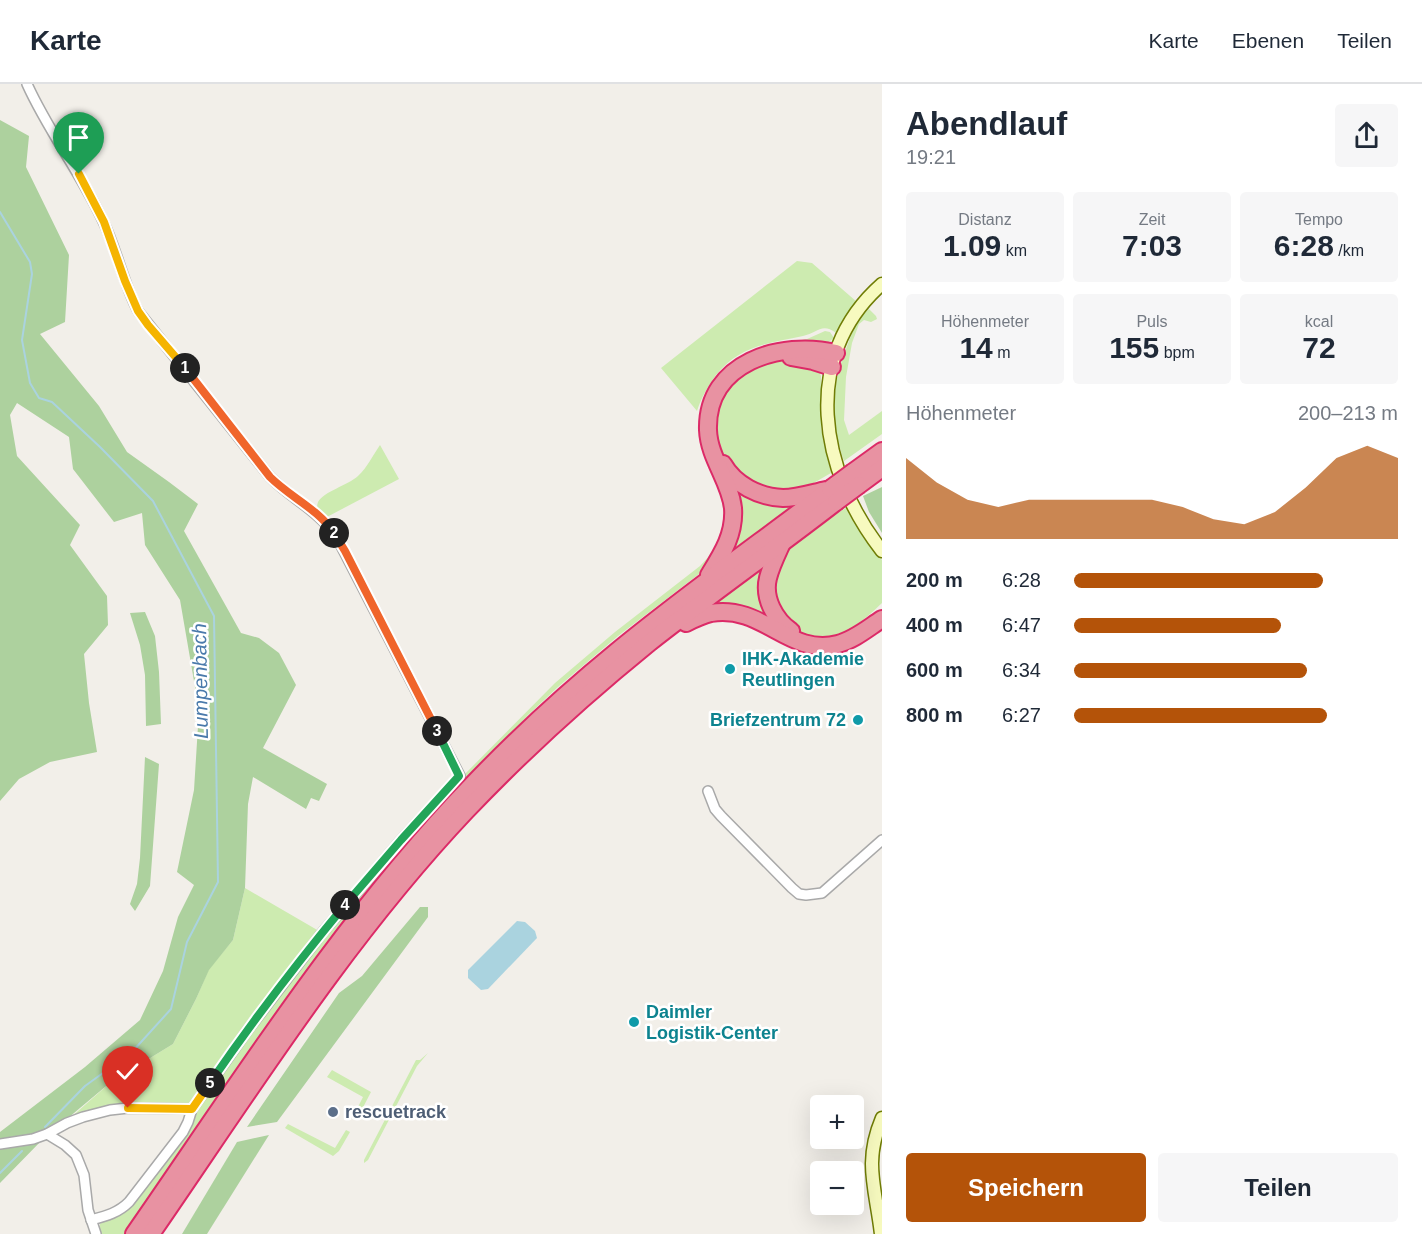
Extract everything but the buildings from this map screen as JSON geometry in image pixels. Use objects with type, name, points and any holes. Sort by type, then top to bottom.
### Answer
[{"type":"highway","points":[[703,584],[730,538],[732,523],[733,508],[730,495],[710,444],[708,430],[712,403],[718,390],[736,369],[760,357],[799,349],[825,351],[834,360]]},
{"type":"highway","points":[[832,494],[785,498],[755,492],[732,477],[724,467],[714,443],[712,430],[716,404],[722,391],[730,380],[749,366],[761,361],[786,357],[834,360]]},
{"type":"highway","points":[[856,479],[882,451]]},
{"type":"highway","points":[[134,1234],[312,977],[363,910],[422,839],[475,781],[536,722],[616,652],[703,584],[832,494],[856,479],[882,468]]},
{"type":"highway","points":[[151,1234],[289,1033],[360,936],[398,887],[466,811],[525,752],[594,689],[668,629],[782,543],[832,494]]},
{"type":"highway","points":[[782,543],[768,580],[768,594],[771,608],[778,620],[792,633],[817,642],[832,641],[858,629],[882,610]]},
{"type":"highway","points":[[668,629],[709,613],[731,612],[750,616],[803,644],[826,647],[847,641],[882,619]]},
{"type":"street","points":[[27,84],[104,222],[138,311],[270,477],[330,526],[448,750],[459,776],[322,933],[247,1030],[192,1109],[183,1132],[129,1202],[109,1216],[91,1221]]},
{"type":"street","points":[[882,284],[866,300],[842,337],[834,360],[828,389],[827,409],[831,446],[841,478],[867,531],[882,550]]},
{"type":"street","points":[[708,791],[715,809],[721,816],[785,882],[800,894],[822,893],[882,840]]},
{"type":"street","points":[[0,1144],[47,1134],[67,1123],[110,1110],[192,1109]]},
{"type":"street","points":[[881,1234],[872,1164],[874,1143],[882,1118]]},
{"type":"street","points":[[47,1134],[76,1155],[84,1174],[88,1210],[96,1234]]},
{"type":"green space","points":[[0,120],[29,136],[26,167],[69,255],[65,322],[40,334],[99,406],[127,452],[198,504],[184,531],[241,633],[259,638],[279,653],[296,685],[263,748],[327,784],[319,801],[311,798],[306,809],[253,777],[248,804],[245,888],[233,940],[209,970],[173,1044],[111,1082],[43,1139],[0,1183],[0,1132],[85,1067],[140,1020],[163,971],[178,917],[194,885],[177,872],[194,790],[199,710],[180,600],[145,545],[142,513],[114,522],[73,469],[69,437],[17,403],[10,415],[17,456],[80,525],[70,545],[107,596],[108,625],[84,654],[97,752],[50,762],[19,779],[0,801]]},
{"type":"green space","points":[[797,261],[812,263],[857,302],[836,333],[823,328],[803,336],[755,347],[735,358],[725,365],[713,379],[697,411],[661,368]]},
{"type":"green space","points":[[869,309],[877,319],[871,322],[864,320],[859,324],[852,343],[846,377],[844,420],[849,435],[882,411],[882,434],[844,461],[836,432],[834,405],[837,377],[850,338],[858,322]]},
{"type":"green space","points":[[825,331],[830,332],[834,338],[824,345],[770,351],[709,403],[726,497],[727,530],[703,571],[618,636],[528,715],[396,859],[357,905],[306,973],[125,1234],[101,1234],[100,1224],[119,1214],[206,1098],[250,1032],[353,900],[461,778],[555,683],[615,632],[700,566],[717,544],[723,524],[722,504],[703,445],[700,424],[704,402],[773,346],[807,339]]},
{"type":"green space","points":[[785,359],[818,368],[821,376],[821,428],[831,473],[798,492],[756,490],[720,455],[714,430],[717,405],[731,382],[762,363]]},
{"type":"green space","points":[[380,445],[399,479],[325,518],[317,505],[321,498],[358,476]]},
{"type":"green space","points":[[730,485],[811,495],[720,564]]},
{"type":"green space","points":[[882,487],[882,533],[869,512],[863,496]]},
{"type":"green space","points":[[847,507],[854,522],[882,560],[882,603],[849,630],[829,637],[819,638],[805,635],[795,631],[774,606],[774,567],[778,559],[795,542]]},
{"type":"green space","points":[[770,555],[775,621],[708,608]]},
{"type":"green space","points":[[145,612],[155,636],[161,724],[146,726],[145,675],[140,645],[130,613]]},
{"type":"green space","points":[[145,757],[159,764],[150,886],[135,911],[130,904],[137,884],[140,858]]},
{"type":"green space","points":[[245,888],[319,931],[198,1098],[187,1105],[69,1119],[111,1082],[173,1044],[209,969],[233,940]]},
{"type":"green space","points":[[420,907],[428,907],[428,917],[277,1122],[247,1127],[339,993],[362,976]]},
{"type":"green space","points":[[428,1053],[417,1066],[368,1160],[364,1163],[416,1060],[420,1060]]},
{"type":"green space","points":[[332,1070],[371,1092],[358,1117],[354,1115],[363,1097],[327,1077]]},
{"type":"green space","points":[[288,1124],[335,1148],[346,1130],[350,1132],[339,1151],[333,1156],[285,1128]]},
{"type":"green space","points":[[269,1135],[207,1234],[182,1234],[237,1142]]},
{"type":"water","points":[[517,921],[525,922],[535,931],[537,938],[488,989],[481,990],[468,978],[468,970]]},
{"type":"waterway","name":"Lumpenbach","points":[[0,212],[30,262],[32,274],[22,340],[30,383],[39,398],[52,402],[153,501],[214,616],[218,882],[187,942],[171,1009],[132,1052],[85,1086],[45,1127]]},
{"type":"waterway","name":"Lumpenbach","points":[[0,1173],[22,1151]]},
{"type":"place","name":"IHK-Akademie Reutlingen","points":[[730,669]]},
{"type":"place","name":"Briefzentrum 72","points":[[858,720]]},
{"type":"place","name":"Daimler Logistik-Center","points":[[634,1022]]},
{"type":"place","name":"rescuetrack","points":[[333,1112]]},
{"type":"route","points":[[79,174],[104,222],[138,311],[270,477],[330,526],[448,750],[459,776],[359,887],[322,933],[247,1030],[192,1109],[128,1108]]}]
